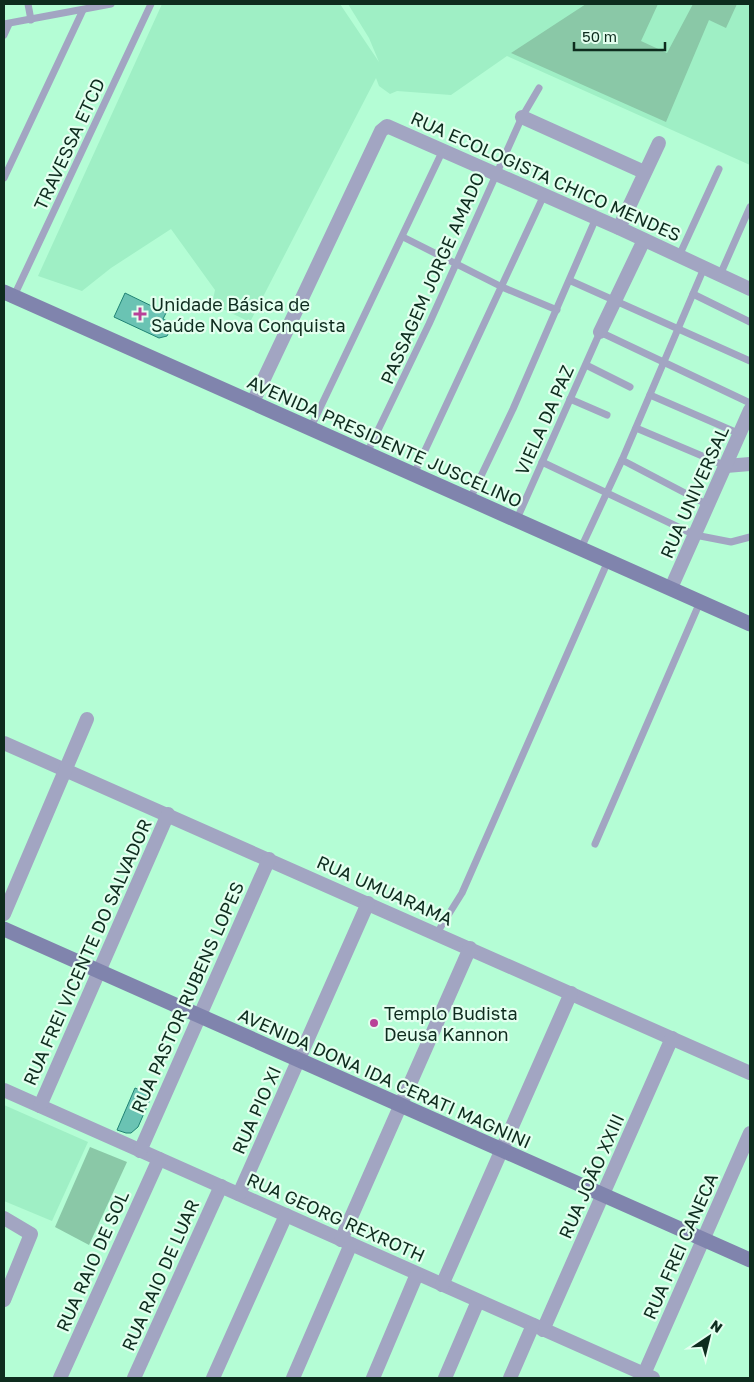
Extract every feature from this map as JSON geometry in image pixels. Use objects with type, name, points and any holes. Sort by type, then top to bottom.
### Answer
[{"type":"street","points":[[522,117],[644,172]]},
{"type":"street","name":"RUA ECOLOGISTA CHICO MENDES","points":[[253,402],[381,131],[387,126],[619,228],[750,289]]},
{"type":"street","points":[[619,228],[659,143]]},
{"type":"street","points":[[600,332],[644,240]]},
{"type":"street","name":"AVENIDA PRESIDENTE JUSCELINO","points":[[9,294],[750,624]]},
{"type":"street","name":"RUA UNIVERSAL","points":[[671,588],[750,410]]},
{"type":"street","points":[[726,466],[750,464]]},
{"type":"street","points":[[4,914],[68,769],[87,719]]},
{"type":"street","name":"RUA UMUARAMA","points":[[4,743],[68,769],[750,1073]]},
{"type":"street","name":"RUA FREI VICENTE DO SALVADOR","points":[[40,1106],[168,814]]},
{"type":"street","name":"RUA PASTOR RUBENS LOPES","points":[[140,1150],[269,859]]},
{"type":"street","name":"RUA PIO XI","points":[[239,1194],[368,903]]},
{"type":"street","name":"AVENIDA DONA IDA CERATI MAGNINI","points":[[4,929],[750,1260]]},
{"type":"street","points":[[293,1378],[401,1105],[470,948]]},
{"type":"street","points":[[442,1285],[570,993]]},
{"type":"street","name":"RUA JOÃO XXIII","points":[[510,1378],[538,1327],[603,1195],[672,1038]]},
{"type":"street","name":"RUA GEORG REXROTH","points":[[4,1090],[648,1376]]},
{"type":"street","name":"RUA FREI CANECA","points":[[648,1376],[703,1240],[750,1133]]},
{"type":"street","name":"RUA RAIO DE SOL","points":[[60,1378],[159,1159]]},
{"type":"street","name":"RUA RAIO DE LUAR","points":[[134,1378],[221,1186]]},
{"type":"street","points":[[213,1378],[286,1215]]},
{"type":"street","points":[[4,1218],[31,1234],[4,1300]]},
{"type":"street","points":[[373,1378],[417,1274]]},
{"type":"street","points":[[444,1378],[478,1301]]},
{"type":"lane","points":[[28,4],[31,20]]},
{"type":"lane","points":[[4,35],[6,24],[111,4]]},
{"type":"lane","name":"TRAVESSA ETCD","points":[[9,294],[151,4]]},
{"type":"lane","points":[[4,178],[83,10]]},
{"type":"lane","name":"PASSAGEM JORGE AMADO","points":[[367,453],[429,324],[522,117],[539,88]]},
{"type":"lane","points":[[311,427],[403,238],[443,149]]},
{"type":"lane","points":[[679,256],[719,169]]},
{"type":"lane","points":[[414,474],[544,195]]},
{"type":"lane","points":[[720,275],[750,207]]},
{"type":"lane","points":[[470,499],[571,281],[596,218]]},
{"type":"lane","points":[[403,238],[502,287],[556,310]]},
{"type":"lane","points":[[581,548],[622,460],[704,268]]},
{"type":"lane","points":[[571,281],[750,362]]},
{"type":"lane","points":[[693,294],[750,322]]},
{"type":"lane","points":[[600,332],[750,403]]},
{"type":"lane","name":"VIELA DA PAZ","points":[[516,521],[600,332]]},
{"type":"lane","points":[[586,365],[630,387]]},
{"type":"lane","points":[[650,395],[740,434]]},
{"type":"lane","points":[[570,399],[607,415]]},
{"type":"lane","points":[[636,428],[726,466]]},
{"type":"lane","points":[[622,460],[708,505]]},
{"type":"lane","points":[[542,462],[695,535],[731,542],[750,537]]},
{"type":"lane","points":[[437,934],[462,893],[608,560]]},
{"type":"lane","points":[[595,844],[700,602]]},
{"type":"shaded area","points":[[162,4],[340,4],[379,62],[369,38],[348,4],[750,4],[750,165],[507,56],[451,95],[397,91],[390,94],[379,86],[376,78],[250,322],[212,304],[215,290],[171,229],[111,268],[82,291],[38,276]]},
{"type":"shaded area","points":[[586,4],[658,4],[641,41],[667,53],[693,4],[737,4],[726,28],[709,20],[666,122],[511,53]]},
{"type":"shaded area","points":[[4,1105],[88,1142],[52,1221],[4,1201]]},
{"type":"shaded area","points":[[90,1147],[127,1162],[89,1245],[55,1227]]},
{"type":"building","name":"Unidade Básica de Saúde Nova Conquista","points":[[125,293],[166,313],[163,319],[173,324],[167,336],[159,338],[114,317]]},
{"type":"building","points":[[135,1088],[152,1095],[138,1127],[131,1133],[126,1133],[117,1130]]},
{"type":"place","name":"Unidade Básica de Saúde Nova Conquista","points":[[140,314]]},
{"type":"place","name":"Templo Budista Deusa Kannon","points":[[374,1023]]}]
